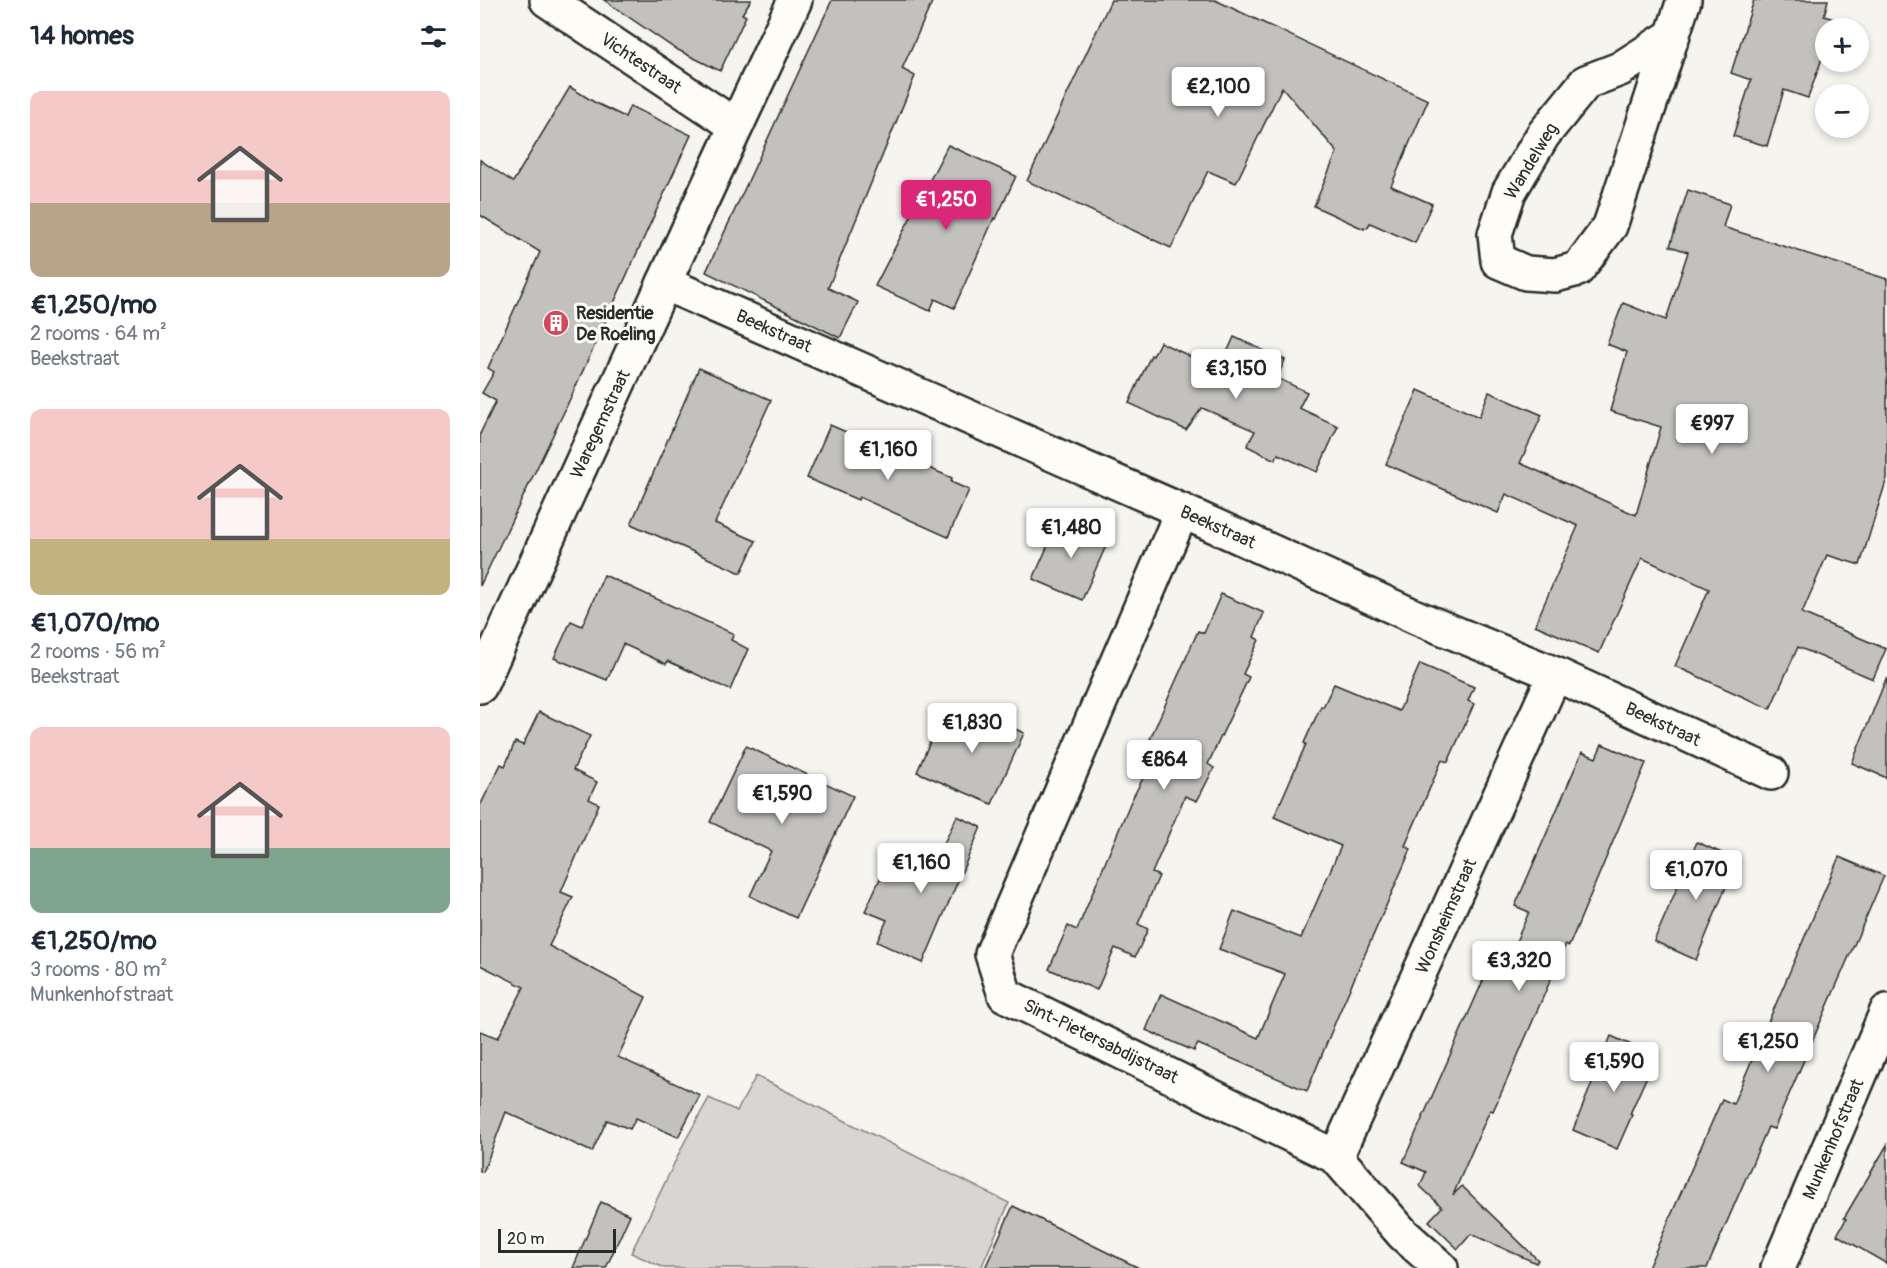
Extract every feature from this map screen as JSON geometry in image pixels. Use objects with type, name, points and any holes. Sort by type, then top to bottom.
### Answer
[{"type":"street","name":"Vichtestraat","points":[[547,0],[736,126]]},
{"type":"street","name":"Waregemstraat","points":[[480,686],[795,0]]},
{"type":"street","name":"Wandelweg","points":[[1673,35],[1620,69],[1586,82],[1543,135],[1509,192],[1495,234],[1498,261],[1526,273],[1555,275],[1578,269],[1610,226],[1673,35],[1684,0]]},
{"type":"street","name":"Beekstraat","points":[[664,283],[1182,511],[1418,618],[1554,674],[1772,773]]},
{"type":"street","name":"Sint-Pietersabdijstraat","points":[[1182,511],[992,954],[1005,995],[1336,1157],[1403,1234],[1441,1268]]},
{"type":"street","name":"Wonsheimstraat","points":[[1336,1157],[1554,674]]},
{"type":"street","name":"Munkenhofstraat","points":[[1779,1268],[1887,1011]]},
{"type":"shaded area","points":[[756,1076],[1009,1203],[981,1268],[664,1268],[631,1253],[685,1141],[709,1098],[737,1111]]},
{"type":"building","points":[[604,0],[751,0],[742,14],[746,16],[720,71],[674,48]]},
{"type":"building","points":[[832,0],[933,0],[902,69],[915,76],[828,288],[858,302],[840,338],[706,272]]},
{"type":"building","points":[[1111,0],[1215,0],[1428,100],[1391,186],[1432,204],[1415,243],[1370,223],[1364,229],[1314,206],[1337,152],[1282,87],[1236,183],[1208,171],[1171,248],[1027,181]]},
{"type":"building","points":[[1754,0],[1828,0],[1824,16],[1831,18],[1815,18],[1815,72],[1817,72],[1808,98],[1784,90],[1767,146],[1733,136],[1751,80],[1731,73]]},
{"type":"building","points":[[570,87],[625,117],[630,106],[691,135],[564,412],[480,586],[480,434],[496,401],[482,393],[494,372],[488,368],[540,252],[480,215],[480,160],[513,182]]},
{"type":"building","points":[[948,145],[1016,176],[996,219],[994,218],[954,308],[935,299],[930,311],[875,286]]},
{"type":"building","points":[[1688,190],[1730,204],[1723,227],[1887,279],[1887,478],[1860,565],[1827,555],[1802,613],[1886,649],[1873,679],[1798,647],[1770,709],[1675,666],[1709,589],[1642,558],[1599,653],[1535,625],[1578,526],[1506,494],[1498,513],[1386,464],[1418,390],[1479,417],[1489,392],[1542,415],[1520,463],[1636,515],[1661,427],[1610,411],[1627,352],[1607,344],[1623,303],[1666,320],[1688,252],[1670,246]]},
{"type":"building","points":[[1234,337],[1285,360],[1277,378],[1307,392],[1299,408],[1338,426],[1317,472],[1278,454],[1275,460],[1247,446],[1255,431],[1202,408],[1186,430],[1129,403],[1151,355],[1153,356],[1160,342],[1219,370]]},
{"type":"building","points":[[699,368],[771,400],[715,523],[756,541],[741,573],[631,524]]},
{"type":"building","points":[[830,425],[952,478],[951,482],[969,490],[948,537],[859,497],[858,500],[807,478]]},
{"type":"building","points":[[1060,518],[1109,539],[1082,600],[1033,579]]},
{"type":"building","points":[[604,575],[734,634],[731,640],[748,649],[730,690],[668,661],[666,664],[623,644],[607,680],[554,658],[571,621],[582,626]]},
{"type":"building","points":[[1221,594],[1264,613],[1254,637],[1259,640],[1243,674],[1249,677],[1208,764],[1214,768],[1197,801],[1185,796],[1152,873],[1159,876],[1138,924],[1148,929],[1135,957],[1115,948],[1097,990],[1049,969],[1068,926],[1077,930],[1131,801],[1161,744],[1150,739],[1198,631],[1204,633]]},
{"type":"building","points":[[1420,664],[1474,687],[1468,701],[1474,704],[1448,762],[1442,760],[1405,846],[1411,849],[1307,1091],[1198,1044],[1194,1051],[1146,1030],[1161,994],[1258,1038],[1285,974],[1219,949],[1234,911],[1301,938],[1341,846],[1274,817],[1306,744],[1304,743],[1334,684],[1399,711]]},
{"type":"building","points":[[1887,679],[1887,778],[1852,763]]},
{"type":"building","points":[[961,705],[1024,733],[992,804],[917,772],[936,728],[949,733]]},
{"type":"building","points":[[539,712],[590,736],[573,770],[597,782],[589,799],[599,804],[561,892],[573,897],[549,946],[646,997],[618,1057],[700,1095],[678,1137],[636,1118],[630,1129],[607,1120],[592,1152],[506,1112],[483,1172],[480,1171],[480,1031],[498,1038],[524,987],[480,965],[480,806],[501,764],[505,766],[515,742],[523,745]]},
{"type":"building","points":[[1602,744],[1646,763],[1569,946],[1566,944],[1512,1069],[1493,1111],[1490,1110],[1453,1195],[1462,1186],[1538,1260],[1536,1263],[1471,1234],[1458,1249],[1429,1221],[1442,1207],[1420,1186],[1426,1172],[1403,1162],[1489,967],[1502,973],[1529,912],[1515,906],[1582,752],[1596,758]]},
{"type":"building","points":[[746,746],[853,796],[796,918],[750,896],[771,851],[710,822]]},
{"type":"building","points":[[957,816],[981,827],[923,963],[877,942],[887,920],[865,911],[890,857],[929,875]]},
{"type":"building","points":[[1697,842],[1737,860],[1696,960],[1654,941]]},
{"type":"building","points":[[1839,857],[1884,876],[1774,1129],[1768,1127],[1707,1268],[1648,1268],[1722,1099],[1733,1104]]},
{"type":"building","points":[[1611,1036],[1656,1056],[1617,1149],[1573,1130]]},
{"type":"building","points":[[1887,1145],[1887,1264],[1837,1235],[1846,1219],[1844,1218]]},
{"type":"building","points":[[601,1202],[630,1215],[606,1268],[573,1268]]},
{"type":"building","points":[[1013,1206],[1139,1268],[985,1268]]},
{"type":"place","name":"Residentie De Roeling","points":[[556,323]]}]
